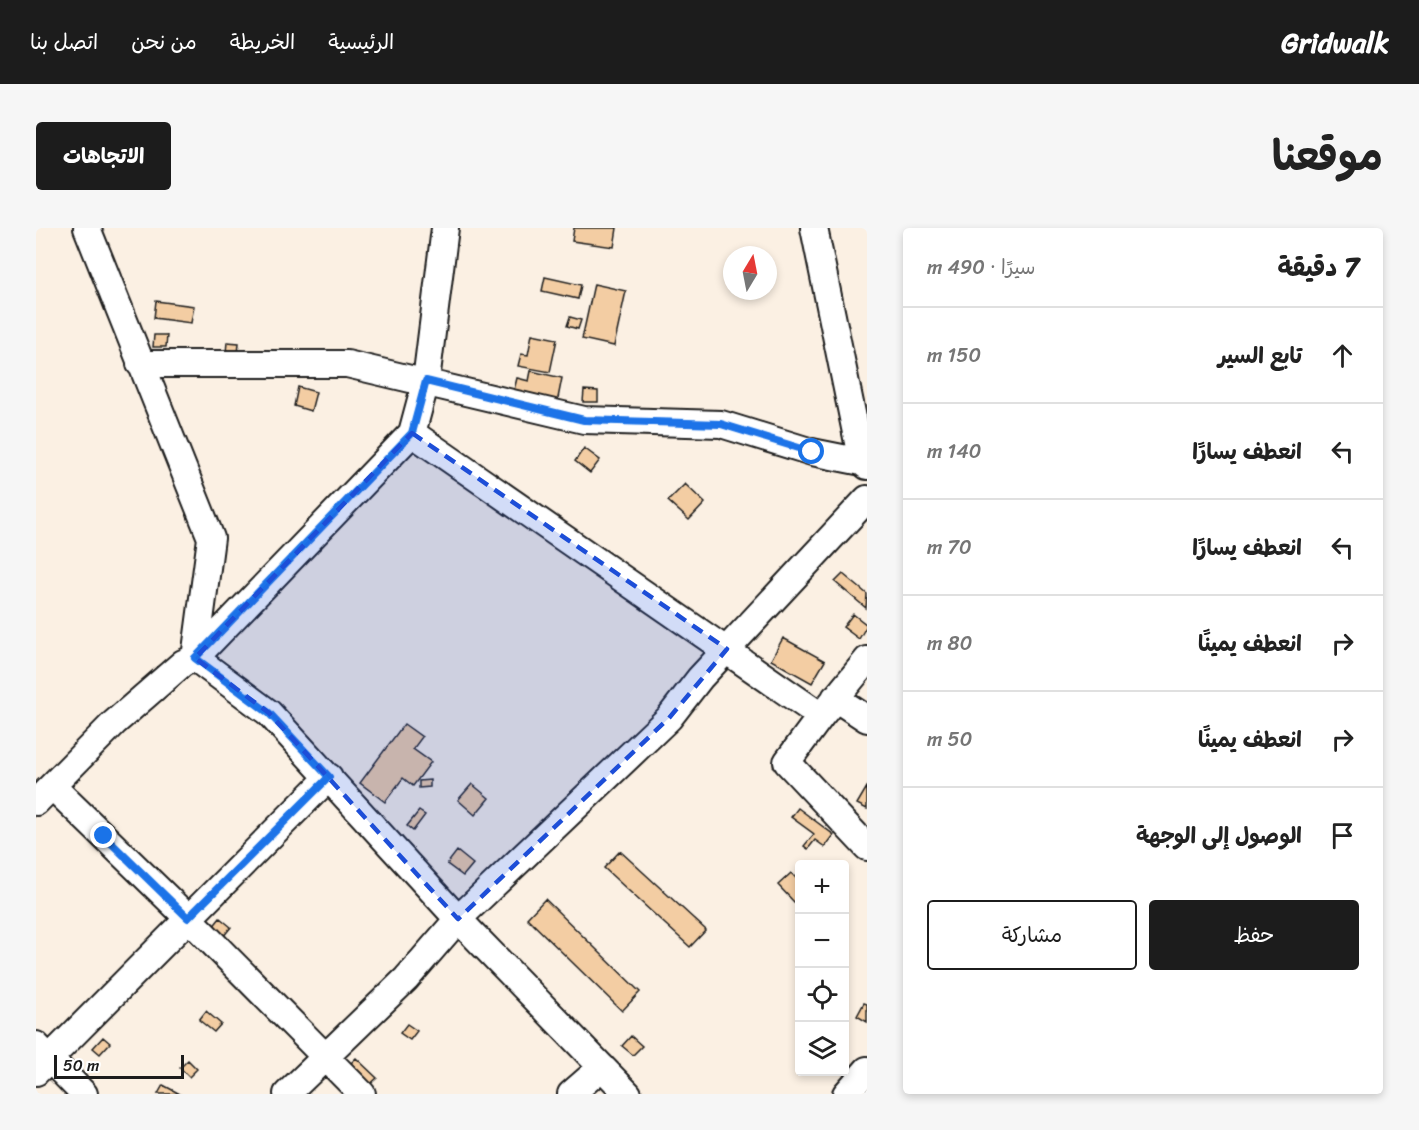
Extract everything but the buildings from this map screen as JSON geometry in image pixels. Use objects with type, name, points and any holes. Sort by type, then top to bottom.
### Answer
[{"type":"street","points":[[87,228],[211,538],[195,658]]},
{"type":"street","points":[[362,1094],[188,918],[44,794],[114,723],[183,663],[195,658],[412,433],[426,381],[445,228]]},
{"type":"street","points":[[140,364],[347,364],[584,420],[721,424],[812,452],[864,464],[814,228]]},
{"type":"street","points":[[412,433],[727,650],[828,707],[867,719]]},
{"type":"street","points":[[287,1094],[406,979],[458,919],[669,718],[727,650],[867,499]]},
{"type":"street","points":[[195,658],[269,713],[458,919],[628,1094]]},
{"type":"street","points":[[867,660],[787,762],[867,847]]},
{"type":"street","points":[[84,1094],[40,1059],[188,918],[329,777]]},
{"type":"street","points":[[571,1094],[602,1067]]},
{"type":"street","points":[[846,1094],[867,1070]]},
{"type":"highlighted area","points":[[412,433],[727,649],[669,718],[458,919],[269,713],[195,658]]},
{"type":"route","points":[[104,836],[188,918],[329,777],[269,713],[195,658],[412,433],[426,381],[584,420],[721,424],[812,452]]}]
